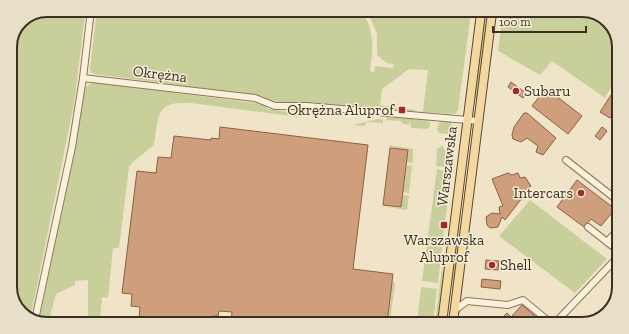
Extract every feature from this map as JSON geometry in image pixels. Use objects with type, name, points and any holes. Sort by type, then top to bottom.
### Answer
[{"type":"main road","name":"Warszawska","points":[[443,317],[480,17]]},
{"type":"main road","name":"Warszawska","points":[[454,317],[492,17]]},
{"type":"street","points":[[36,315],[72,146],[83,78],[90,17]]},
{"type":"street","name":"Okrężna","points":[[83,78],[255,98],[276,106],[307,106],[479,121]]},
{"type":"street","points":[[566,160],[612,196]]},
{"type":"street","points":[[588,227],[612,246]]},
{"type":"street","points":[[607,242],[612,236]]},
{"type":"street","points":[[560,317],[612,263]]},
{"type":"street","points":[[455,310],[467,301],[508,305],[523,300],[544,317]]},
{"type":"green space","points":[[47,17],[85,17],[74,104],[32,313],[22,304],[17,289],[17,45],[23,29],[27,24],[36,19]]},
{"type":"green space","points":[[96,17],[366,17],[370,27],[372,41],[370,71],[374,72],[375,66],[393,68],[394,64],[387,63],[377,55],[377,34],[370,17],[470,17],[458,110],[455,114],[421,112],[423,111],[428,70],[409,69],[382,89],[380,105],[415,110],[414,112],[307,102],[278,102],[256,95],[94,74],[91,72],[90,68]]},
{"type":"green space","points":[[483,17],[486,17],[485,41],[478,100],[473,99]]},
{"type":"green space","points":[[502,17],[590,18],[602,24],[610,37],[612,45],[612,86],[605,98],[552,61],[540,75],[498,51]]},
{"type":"green space","points":[[93,82],[254,103],[265,106],[267,109],[297,113],[301,109],[300,117],[190,103],[179,103],[165,108],[158,118],[154,145],[129,167],[119,248],[113,248],[108,298],[102,297],[100,317],[88,317],[88,280],[75,281],[75,285],[56,294],[50,317],[39,316],[54,250],[85,88]]},
{"type":"green space","points":[[387,117],[425,120],[430,122],[430,127],[427,129],[411,129],[410,120],[409,125],[403,124],[400,121],[383,120],[382,128],[382,123],[366,122],[365,126],[353,125],[377,119],[386,120]]},
{"type":"green space","points":[[443,121],[452,122],[451,125],[456,131],[454,152],[455,135],[439,133],[437,130],[439,123]]},
{"type":"green space","points":[[470,129],[457,237],[457,259],[450,317],[453,265]]},
{"type":"green space","points":[[389,145],[413,149],[413,163],[407,162],[408,150],[389,147]]},
{"type":"green space","points":[[443,146],[443,148],[452,156],[451,168],[436,166],[437,149]]},
{"type":"green space","points":[[407,165],[412,166],[409,193],[403,192]]},
{"type":"green space","points":[[437,169],[451,172],[438,283],[422,281]]},
{"type":"green space","points":[[403,195],[409,196],[407,210],[379,206],[401,208]]},
{"type":"green space","points":[[530,200],[607,259],[575,293],[499,236]]},
{"type":"green space","points":[[443,259],[443,290],[439,317],[436,317]]},
{"type":"green space","points":[[392,282],[395,283],[391,317],[388,317]]},
{"type":"green space","points":[[421,287],[437,289],[434,317],[418,317]]},
{"type":"building","points":[[511,82],[526,93],[523,98],[508,87]]},
{"type":"building","points":[[546,88],[582,116],[568,134],[532,106]]},
{"type":"building","points":[[612,94],[612,115],[610,118],[600,112]]},
{"type":"building","points":[[524,113],[527,113],[556,138],[543,155],[536,152],[538,146],[527,138],[521,142],[513,139],[512,135],[514,127]]},
{"type":"building","points":[[220,127],[368,145],[353,269],[393,274],[388,317],[232,317],[232,312],[219,311],[218,316],[213,317],[139,317],[140,307],[131,306],[132,294],[122,293],[137,171],[156,173],[158,157],[171,158],[174,136],[211,140],[211,138],[219,139]]},
{"type":"building","points":[[602,127],[607,131],[600,140],[595,136]]},
{"type":"building","points":[[390,148],[408,150],[401,207],[383,205]]},
{"type":"building","points":[[508,173],[512,175],[518,173],[520,178],[525,177],[531,186],[525,191],[526,193],[505,220],[502,217],[498,227],[490,228],[487,225],[486,217],[492,213],[500,214],[499,207],[503,206],[492,179]]},
{"type":"building","name":"Intercars","points":[[577,180],[612,207],[612,213],[601,226],[591,219],[584,227],[557,207]]},
{"type":"building","name":"Shell","points":[[486,260],[499,261],[498,270],[485,269]]},
{"type":"building","points":[[482,279],[501,281],[500,289],[481,287]]},
{"type":"building","points":[[522,305],[536,317],[511,317]]},
{"type":"building","points":[[507,313],[511,317],[503,317]]},
{"type":"place","name":"Subaru","points":[[516,91]]},
{"type":"place","name":"Okrężna Aluprof","points":[[402,110]]},
{"type":"place","name":"Intercars","points":[[581,193]]},
{"type":"place","name":"Warszawska Aluprof","points":[[444,225]]},
{"type":"place","name":"Shell","points":[[492,265]]}]
